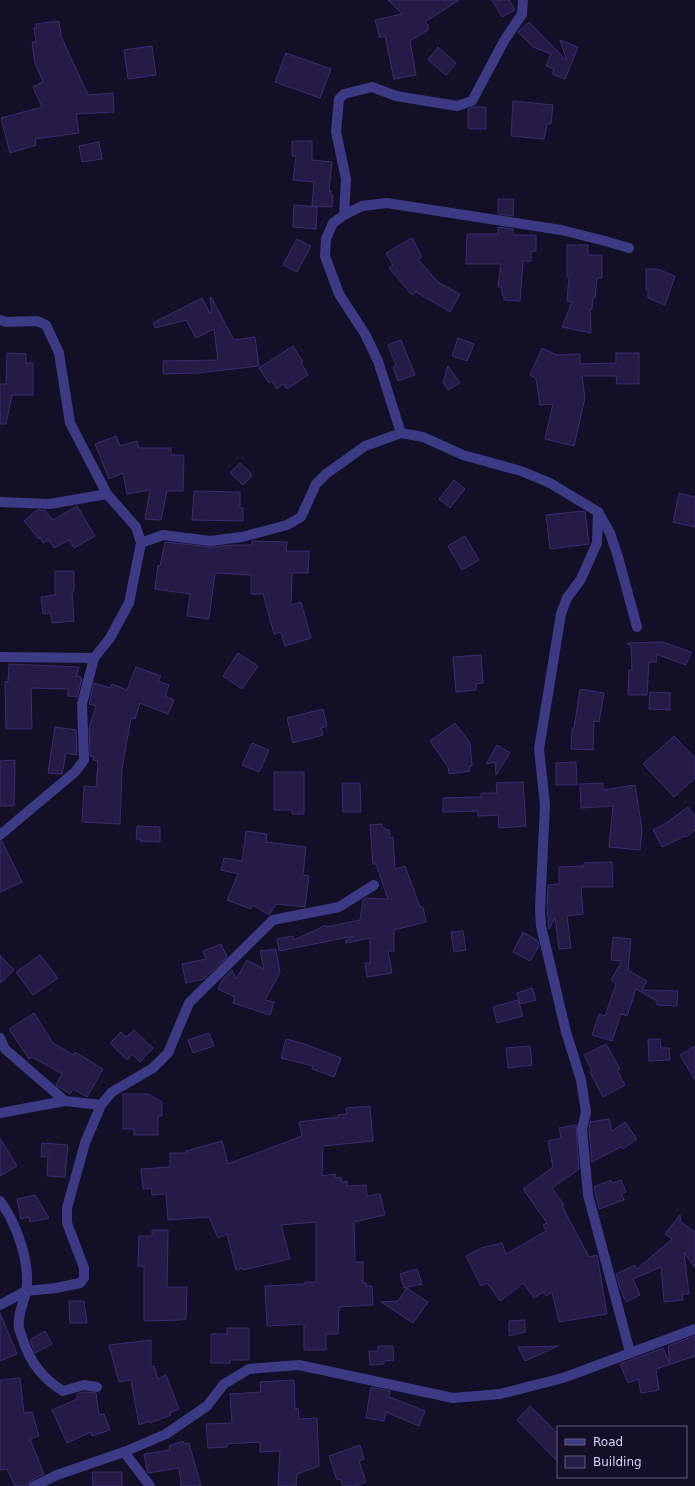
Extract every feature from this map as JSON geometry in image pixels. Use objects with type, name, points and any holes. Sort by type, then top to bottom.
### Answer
[{"type":"street","points":[[344,215],[346,179],[336,132],[339,99],[344,94],[372,87],[396,96],[457,106],[472,101],[504,41],[522,14],[523,0]]},
{"type":"street","points":[[401,434],[378,361],[365,334],[339,294],[325,256],[326,239],[334,223],[344,215],[362,206],[387,203],[561,230],[629,248]]},
{"type":"street","points":[[0,320],[6,322],[37,321],[46,325],[59,354],[70,423],[107,494],[136,527],[141,543],[129,603],[110,638],[94,658],[82,704],[84,760],[75,772],[0,835]]},
{"type":"street","points":[[141,543],[163,535],[210,541],[242,537],[287,525],[301,517],[316,484],[326,474],[366,446],[401,434],[423,437],[463,455],[528,474],[550,483],[598,512],[610,533],[616,551],[636,627]]},
{"type":"street","points":[[0,502],[50,504],[107,494]]},
{"type":"street","points":[[598,512],[597,543],[581,579],[567,598],[561,614],[539,749],[545,805],[540,909],[541,926],[566,1032],[581,1080],[586,1112],[582,1129],[588,1195],[630,1352]]},
{"type":"street","points":[[0,657],[94,658]]},
{"type":"street","points":[[0,1305],[26,1291],[56,1288],[80,1283],[84,1278],[84,1268],[67,1223],[67,1208],[85,1143],[101,1106],[112,1092],[153,1068],[168,1053],[190,1004],[273,920],[339,907],[374,885]]},
{"type":"street","points":[[0,1038],[5,1049],[65,1101]]},
{"type":"street","points":[[0,1113],[65,1101],[101,1106]]},
{"type":"street","points":[[0,1201],[6,1208],[24,1249],[26,1291],[19,1328],[27,1352],[40,1374],[51,1384],[63,1391],[84,1385],[97,1387]]},
{"type":"street","points":[[34,1486],[57,1475],[124,1452],[166,1434],[207,1406],[224,1384],[249,1370],[299,1365],[453,1398],[500,1394],[563,1378],[695,1329]]},
{"type":"street","points":[[124,1452],[150,1486]]},
{"type":"building","points":[[388,0],[459,0],[425,22],[428,25],[428,30],[410,41],[416,75],[394,79],[385,36],[380,38],[375,20],[402,14]]},
{"type":"building","points":[[492,0],[509,0],[515,10],[502,17]]},
{"type":"building","points":[[59,21],[61,36],[88,95],[113,93],[114,112],[76,114],[79,133],[35,139],[36,145],[10,153],[1,118],[42,107],[33,87],[43,82],[35,63],[32,42],[36,42],[34,28],[37,28],[36,24]]},
{"type":"building","points":[[529,22],[567,61],[560,40],[578,47],[565,79],[552,74],[554,69],[546,66],[551,54],[533,47],[518,32]]},
{"type":"building","points":[[152,46],[156,75],[128,79],[124,50]]},
{"type":"building","points":[[438,47],[456,63],[446,75],[428,60]]},
{"type":"building","points":[[286,53],[331,69],[320,98],[275,82]]},
{"type":"building","points":[[513,101],[553,105],[551,124],[547,124],[544,139],[511,136]]},
{"type":"building","points":[[473,107],[486,107],[486,129],[468,128],[468,109]]},
{"type":"building","points":[[292,141],[312,141],[312,160],[332,162],[329,191],[331,191],[331,195],[333,195],[332,207],[312,206],[314,182],[293,180],[296,156],[292,156]]},
{"type":"building","points":[[99,142],[102,159],[82,162],[79,146]]},
{"type":"building","points":[[498,199],[514,199],[513,216],[498,214]]},
{"type":"building","points":[[294,205],[317,207],[316,229],[293,227]]},
{"type":"building","points":[[498,227],[513,229],[513,234],[515,235],[536,235],[536,251],[531,251],[531,261],[523,261],[520,301],[504,300],[504,296],[502,295],[502,287],[498,287],[501,264],[466,264],[467,234],[498,234]]},
{"type":"building","points":[[412,238],[422,257],[418,259],[438,282],[460,294],[450,312],[416,292],[412,295],[389,268],[393,265],[386,253]]},
{"type":"building","points":[[297,239],[311,246],[297,272],[283,265]]},
{"type":"building","points":[[567,245],[588,245],[588,255],[602,255],[602,278],[597,278],[595,298],[593,298],[592,309],[590,309],[591,333],[562,327],[572,302],[567,301],[569,277],[567,277]]},
{"type":"building","points":[[646,269],[657,269],[675,276],[665,305],[648,298],[648,290],[646,290]]},
{"type":"building","points":[[210,297],[234,340],[255,337],[259,366],[198,373],[163,374],[163,361],[218,360],[214,329],[196,338],[186,320],[155,328],[153,323],[202,298],[210,313],[212,312]]},
{"type":"building","points":[[458,338],[474,344],[467,361],[452,356]]},
{"type":"building","points":[[401,340],[415,375],[398,381],[393,367],[396,366],[388,345]]},
{"type":"building","points":[[293,346],[303,362],[301,363],[308,375],[287,389],[283,384],[277,389],[272,381],[269,383],[259,368]]},
{"type":"building","points":[[542,348],[557,355],[580,354],[580,364],[616,363],[616,353],[639,353],[639,384],[617,384],[616,376],[582,376],[585,398],[574,446],[545,439],[553,404],[540,405],[536,378],[530,375]]},
{"type":"building","points":[[7,353],[26,354],[26,363],[33,363],[33,395],[12,395],[6,424],[0,424],[0,384],[6,384]]},
{"type":"building","points":[[448,366],[460,383],[448,390],[443,382]]},
{"type":"building","points":[[116,436],[120,446],[137,441],[139,448],[171,448],[171,455],[184,455],[183,491],[167,491],[161,520],[145,519],[150,490],[127,494],[123,473],[109,479],[95,444]]},
{"type":"building","points":[[240,463],[251,473],[250,474],[252,476],[243,485],[230,473]]},
{"type":"building","points":[[454,480],[465,489],[450,508],[439,499]]},
{"type":"building","points":[[194,491],[240,492],[240,508],[243,508],[243,521],[192,520]]},
{"type":"building","points":[[679,493],[695,497],[695,527],[673,522]]},
{"type":"building","points":[[77,506],[95,536],[74,548],[69,540],[54,548],[49,540],[43,543],[40,537],[39,539],[24,521],[37,510],[45,510],[53,520]]},
{"type":"building","points":[[585,512],[589,544],[550,549],[546,515]]},
{"type":"building","points":[[465,536],[479,560],[462,570],[448,546]]},
{"type":"building","points":[[252,541],[287,542],[286,551],[309,551],[308,573],[292,573],[291,605],[301,602],[311,638],[285,646],[281,632],[274,634],[263,594],[251,594],[251,575],[215,573],[209,619],[187,616],[190,594],[155,589],[158,565],[160,566],[165,542],[211,547],[252,545]]},
{"type":"building","points":[[55,571],[74,571],[74,591],[72,591],[74,621],[52,623],[51,613],[43,614],[41,597],[55,595]]},
{"type":"building","points":[[663,642],[691,652],[686,665],[656,654],[657,662],[649,662],[647,695],[628,695],[629,670],[632,670],[631,646],[627,644]]},
{"type":"building","points":[[238,653],[258,666],[242,689],[223,676]]},
{"type":"building","points":[[481,655],[483,683],[476,684],[476,690],[456,692],[453,657]]},
{"type":"building","points":[[9,664],[79,667],[76,676],[82,679],[77,697],[68,696],[68,689],[31,688],[32,729],[6,729],[5,681],[8,682]]},
{"type":"building","points":[[136,667],[161,676],[158,681],[169,685],[165,696],[174,700],[168,714],[140,703],[135,719],[131,718],[122,769],[120,824],[82,822],[84,786],[96,787],[98,761],[93,760],[94,757],[90,756],[89,728],[96,706],[89,704],[94,683],[110,688],[112,684],[127,690]]},
{"type":"building","points":[[580,689],[604,693],[599,722],[594,721],[593,750],[571,749],[572,728],[574,728]]},
{"type":"building","points":[[650,692],[670,693],[670,710],[649,709]]},
{"type":"building","points":[[323,709],[327,726],[321,728],[323,735],[293,743],[287,718]]},
{"type":"building","points":[[455,723],[470,743],[472,766],[469,767],[470,771],[449,774],[448,767],[430,741]]},
{"type":"building","points":[[55,727],[76,730],[77,755],[66,753],[62,774],[48,773]]},
{"type":"building","points":[[674,736],[695,758],[695,778],[674,797],[643,764]]},
{"type":"building","points":[[252,743],[269,750],[259,772],[242,765]]},
{"type":"building","points":[[497,745],[510,753],[496,775],[495,762],[486,764]]},
{"type":"building","points":[[15,760],[14,806],[0,806],[0,761]]},
{"type":"building","points":[[576,762],[577,785],[556,785],[556,763]]},
{"type":"building","points":[[274,772],[304,772],[304,814],[292,814],[292,810],[274,810]]},
{"type":"building","points":[[523,782],[526,826],[499,828],[498,815],[478,816],[478,811],[443,812],[443,798],[481,797],[481,793],[497,793],[496,783]]},
{"type":"building","points":[[342,783],[360,783],[361,812],[343,812]]},
{"type":"building","points":[[603,783],[603,790],[635,785],[642,829],[640,850],[609,847],[613,806],[581,808],[580,784]]},
{"type":"building","points":[[688,807],[695,816],[695,830],[686,837],[685,836],[662,847],[653,830],[665,824]]},
{"type":"building","points":[[382,824],[382,828],[389,830],[390,838],[393,837],[395,869],[405,866],[420,907],[423,907],[426,922],[394,930],[394,951],[388,951],[392,973],[367,977],[365,963],[370,963],[370,938],[346,943],[345,941],[354,936],[279,951],[277,939],[293,936],[294,940],[326,925],[326,927],[360,920],[363,900],[366,898],[388,899],[376,864],[373,864],[370,825]]},
{"type":"building","points":[[137,826],[160,827],[160,842],[140,841],[141,839],[136,839]]},
{"type":"building","points":[[246,831],[267,834],[266,842],[306,847],[303,875],[309,876],[305,907],[276,904],[269,915],[253,905],[251,909],[227,900],[238,874],[221,870],[224,858],[242,861]]},
{"type":"building","points":[[0,841],[2,841],[22,882],[0,892]]},
{"type":"building","points":[[612,862],[613,887],[581,887],[583,914],[567,916],[571,948],[559,949],[555,918],[549,929],[547,906],[548,885],[559,884],[559,867],[584,866],[584,863]]},
{"type":"building","points":[[463,931],[466,950],[454,952],[451,932]]},
{"type":"building","points":[[523,932],[538,941],[539,946],[530,961],[513,952]]},
{"type":"building","points":[[613,937],[631,939],[628,970],[647,981],[642,990],[678,991],[677,1006],[657,1005],[657,1001],[636,989],[627,1016],[621,1014],[612,1041],[592,1035],[599,1014],[605,1016],[616,984],[611,980],[622,961],[611,960]]},
{"type":"building","points":[[221,944],[227,957],[204,979],[186,983],[182,964],[206,959],[203,951]]},
{"type":"building","points":[[276,949],[280,973],[265,1000],[274,1002],[270,1015],[233,1003],[235,997],[218,989],[223,979],[232,970],[236,979],[247,960],[264,969],[260,951]]},
{"type":"building","points":[[0,955],[14,970],[0,983]]},
{"type":"building","points":[[40,955],[58,978],[33,995],[16,972]]},
{"type":"building","points":[[532,988],[536,1000],[520,1004],[517,993]]},
{"type":"building","points":[[518,1000],[523,1016],[497,1023],[493,1007]]},
{"type":"building","points":[[34,1013],[53,1043],[74,1055],[75,1052],[103,1069],[87,1097],[73,1089],[70,1094],[56,1085],[62,1074],[32,1057],[29,1059],[9,1029]]},
{"type":"building","points":[[134,1030],[153,1048],[140,1062],[132,1054],[127,1060],[110,1043],[121,1032],[126,1037]]},
{"type":"building","points":[[209,1033],[214,1046],[193,1053],[188,1040]]},
{"type":"building","points":[[286,1039],[305,1044],[341,1058],[334,1077],[312,1069],[313,1066],[281,1058]]},
{"type":"building","points":[[648,1039],[660,1039],[661,1048],[669,1048],[670,1060],[649,1061]]},
{"type":"building","points":[[606,1044],[620,1069],[617,1070],[625,1085],[603,1097],[590,1072],[592,1071],[584,1055]]},
{"type":"building","points":[[530,1046],[532,1065],[508,1068],[506,1048]]},
{"type":"building","points":[[695,1046],[695,1080],[680,1055]]},
{"type":"building","points":[[123,1094],[148,1094],[162,1102],[162,1116],[158,1116],[158,1135],[134,1135],[134,1129],[123,1129]]},
{"type":"building","points":[[370,1106],[373,1141],[323,1146],[322,1176],[335,1174],[336,1178],[341,1177],[341,1182],[347,1181],[347,1186],[366,1185],[367,1196],[380,1194],[385,1215],[354,1222],[355,1262],[363,1262],[363,1283],[366,1283],[366,1286],[372,1286],[373,1305],[339,1307],[338,1334],[326,1334],[326,1350],[304,1350],[304,1324],[267,1326],[265,1286],[316,1282],[316,1222],[281,1225],[290,1259],[243,1270],[243,1268],[236,1270],[227,1234],[218,1238],[209,1217],[168,1220],[166,1194],[152,1195],[151,1188],[143,1189],[141,1169],[170,1167],[170,1153],[186,1153],[186,1151],[222,1141],[228,1164],[302,1136],[299,1122],[338,1117],[338,1115],[347,1114],[346,1108]]},
{"type":"building","points":[[609,1119],[612,1131],[625,1122],[637,1139],[623,1149],[621,1147],[592,1162],[589,1129],[590,1122]]},
{"type":"building","points":[[576,1125],[579,1169],[552,1188],[564,1205],[562,1206],[589,1257],[597,1255],[607,1314],[559,1322],[552,1292],[546,1296],[543,1292],[534,1298],[523,1283],[500,1301],[487,1283],[481,1286],[466,1256],[481,1248],[502,1243],[506,1254],[546,1231],[543,1225],[547,1223],[523,1189],[553,1167],[548,1141],[561,1138],[559,1128]]},
{"type":"building","points":[[0,1138],[17,1166],[0,1176]]},
{"type":"building","points":[[42,1143],[68,1145],[65,1177],[47,1176],[48,1157],[41,1157]]},
{"type":"building","points":[[611,1180],[612,1183],[621,1180],[626,1192],[622,1194],[624,1200],[599,1209],[594,1187]]},
{"type":"building","points":[[35,1195],[49,1218],[30,1222],[29,1217],[21,1219],[17,1199]]},
{"type":"building","points":[[680,1215],[681,1222],[695,1232],[695,1268],[684,1252],[689,1294],[682,1294],[683,1300],[664,1302],[661,1267],[633,1279],[640,1295],[626,1302],[616,1274],[635,1265],[637,1269],[672,1239],[665,1234]]},
{"type":"building","points":[[152,1230],[168,1230],[167,1287],[187,1287],[186,1319],[144,1321],[144,1266],[138,1266],[139,1236],[152,1236]]},
{"type":"building","points":[[417,1269],[422,1284],[404,1288],[400,1274]]},
{"type":"building","points":[[407,1288],[428,1302],[413,1323],[381,1302],[398,1301]]},
{"type":"building","points":[[69,1301],[84,1301],[87,1323],[70,1323]]},
{"type":"building","points":[[0,1313],[17,1354],[0,1361]]},
{"type":"building","points":[[525,1320],[525,1332],[509,1336],[509,1321]]},
{"type":"building","points":[[227,1328],[249,1328],[249,1360],[230,1360],[230,1363],[211,1363],[211,1334],[227,1334]]},
{"type":"building","points":[[45,1331],[52,1344],[35,1353],[30,1340]]},
{"type":"building","points":[[695,1336],[695,1356],[656,1369],[659,1390],[641,1393],[638,1379],[628,1383],[620,1364],[663,1348],[670,1363],[668,1346]]},
{"type":"building","points":[[151,1340],[151,1367],[154,1366],[158,1379],[166,1375],[179,1409],[169,1413],[171,1415],[150,1423],[149,1421],[139,1425],[131,1380],[119,1382],[109,1345]]},
{"type":"building","points":[[378,1346],[393,1346],[394,1360],[384,1361],[384,1364],[370,1365],[369,1351],[378,1351]]},
{"type":"building","points":[[558,1346],[525,1361],[518,1347]]},
{"type":"building","points":[[20,1378],[24,1413],[32,1412],[39,1436],[30,1439],[44,1474],[31,1480],[28,1486],[15,1486],[7,1469],[0,1470],[0,1380]]},
{"type":"building","points":[[294,1380],[295,1409],[298,1408],[299,1419],[317,1418],[319,1466],[297,1474],[296,1486],[278,1486],[280,1451],[260,1452],[260,1442],[227,1444],[227,1447],[208,1448],[206,1424],[232,1423],[230,1394],[261,1392],[260,1382]]},
{"type":"building","points":[[371,1387],[390,1391],[389,1397],[425,1411],[419,1426],[386,1412],[384,1421],[366,1418]]},
{"type":"building","points":[[84,1392],[96,1393],[99,1415],[104,1414],[110,1430],[92,1436],[91,1432],[67,1443],[52,1410],[77,1399],[77,1394]]},
{"type":"building","points":[[530,1406],[557,1433],[557,1461],[517,1420]]},
{"type":"building","points":[[183,1441],[184,1444],[189,1443],[201,1486],[181,1486],[179,1468],[148,1473],[147,1471],[144,1454],[170,1450],[169,1446]]},
{"type":"building","points":[[360,1445],[364,1459],[359,1461],[366,1482],[355,1486],[343,1486],[341,1479],[337,1480],[329,1456]]},
{"type":"building","points":[[92,1472],[122,1472],[122,1486],[93,1486]]}]
